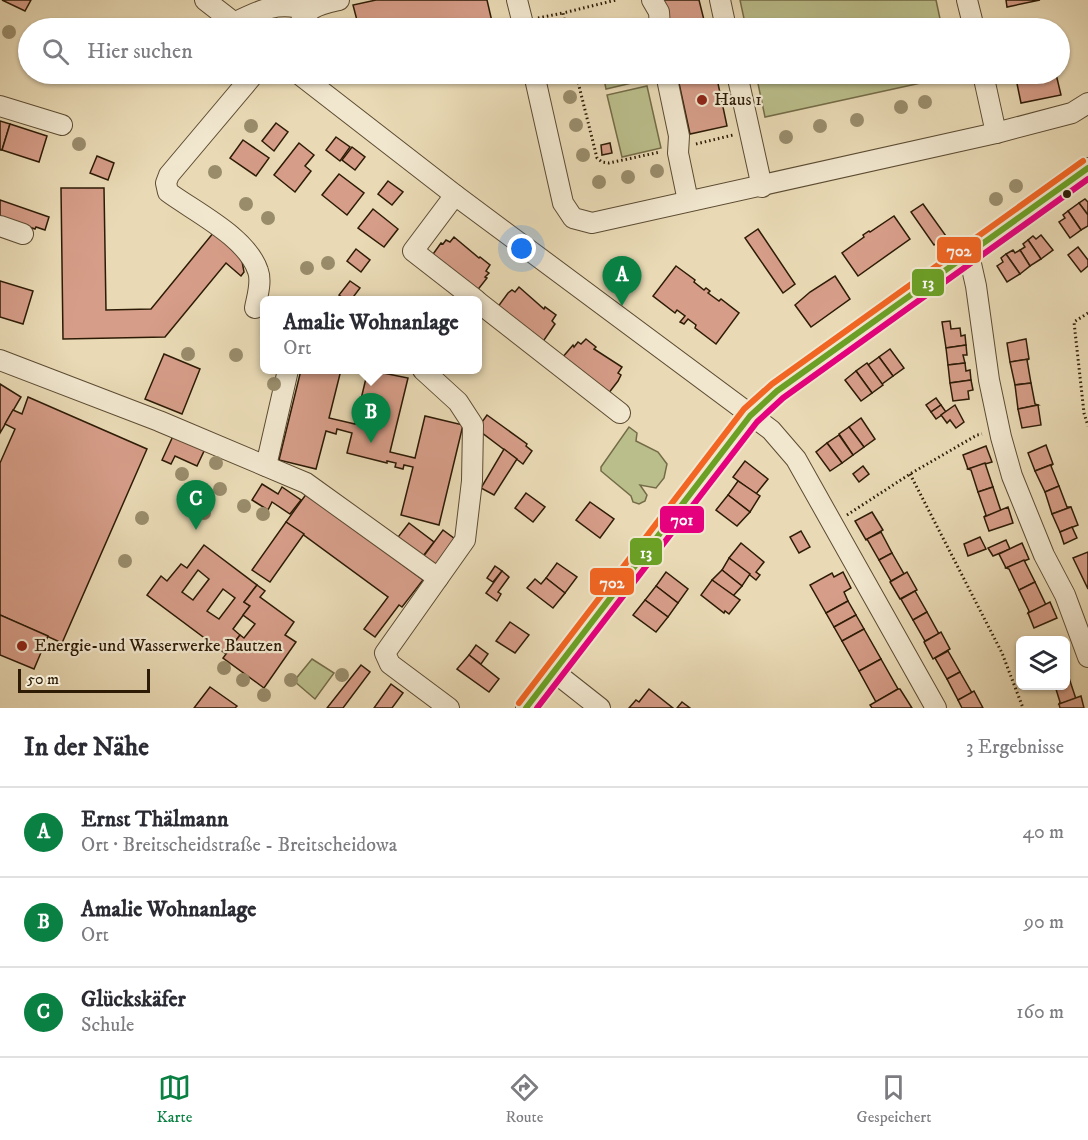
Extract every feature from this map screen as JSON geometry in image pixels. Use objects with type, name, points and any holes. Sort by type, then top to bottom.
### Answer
[{"type":"street","points":[[205,0],[227,18]]},
{"type":"street","points":[[302,18],[317,6],[339,0]]},
{"type":"street","points":[[517,0],[521,18]]},
{"type":"street","points":[[652,0],[659,12],[659,18]]},
{"type":"street","points":[[720,0],[724,18]]},
{"type":"street","points":[[968,0],[972,18]]},
{"type":"street","points":[[249,18],[261,10],[286,4],[309,11]]},
{"type":"street","points":[[246,84],[169,175],[166,183],[168,192],[223,230],[251,255],[259,273],[255,308]]},
{"type":"street","points":[[312,84],[455,195],[771,430],[796,459],[936,708]]},
{"type":"street","points":[[536,84],[563,203],[573,218],[592,223],[996,133],[1072,112],[1088,103]]},
{"type":"street","points":[[668,84],[680,136],[678,148],[688,201]]},
{"type":"street","points":[[739,84],[762,186]]},
{"type":"street","points":[[985,84],[996,133]]},
{"type":"street","points":[[0,106],[62,125]]},
{"type":"street","points":[[526,708],[750,416],[777,391],[1088,168]]},
{"type":"street","points":[[455,195],[413,251],[471,296]]},
{"type":"street","points":[[0,226],[23,234]]},
{"type":"street","points":[[969,255],[976,286],[989,380],[1012,476],[1027,517],[1065,595],[1088,657]]},
{"type":"street","points":[[482,305],[620,413]]},
{"type":"street","points":[[0,360],[159,421],[306,483],[438,578]]},
{"type":"street","points":[[266,466],[287,374]]},
{"type":"street","points":[[428,374],[458,402],[473,425],[472,481],[465,540],[385,653],[390,664],[449,708]]},
{"type":"street","points":[[553,671],[600,708]]},
{"type":"path","points":[[546,18],[616,0]]},
{"type":"path","points":[[563,13],[564,18]]},
{"type":"path","points":[[578,84],[597,158],[603,162],[609,163],[750,131]]},
{"type":"path","points":[[1088,313],[1074,322],[1084,413],[1088,426]]},
{"type":"path","points":[[833,524],[910,474],[977,435],[1000,431]]},
{"type":"path","points":[[910,474],[1002,653],[1023,708]]},
{"type":"green space","points":[[740,0],[936,0],[940,18],[744,18]]},
{"type":"green space","points":[[605,84],[628,84],[606,89]]},
{"type":"green space","points":[[758,84],[916,84],[765,117]]},
{"type":"green space","points":[[647,86],[661,148],[622,157],[607,95]]},
{"type":"green space","points":[[629,427],[637,433],[636,441],[658,452],[667,464],[664,478],[656,488],[640,485],[647,495],[645,501],[639,504],[633,502],[631,496],[601,471],[601,467]]},
{"type":"green space","points":[[312,659],[334,673],[315,699],[294,681]]},
{"type":"building","points":[[2,0],[31,0],[25,11]]},
{"type":"building","points":[[376,0],[487,0],[491,18],[356,18],[353,5]]},
{"type":"building","points":[[661,0],[699,0],[704,18],[665,18]]},
{"type":"building","points":[[1006,0],[1040,0],[1007,7]]},
{"type":"building","name":"Haus 1","points":[[679,84],[718,84],[727,126],[690,134]]},
{"type":"building","points":[[1017,84],[1058,84],[1061,95],[1021,103]]},
{"type":"building","points":[[0,121],[10,124],[2,150],[0,150]]},
{"type":"building","points":[[276,123],[288,132],[274,151],[262,141]]},
{"type":"building","points":[[10,124],[47,136],[39,162],[2,150]]},
{"type":"building","points":[[336,137],[350,147],[340,161],[326,150]]},
{"type":"building","points":[[243,140],[269,158],[256,176],[230,158]]},
{"type":"building","points":[[299,143],[314,155],[305,166],[311,171],[295,192],[274,175]]},
{"type":"building","points":[[610,143],[612,153],[602,155],[601,145]]},
{"type":"building","points":[[352,147],[365,157],[355,170],[342,160]]},
{"type":"building","points":[[97,156],[114,163],[108,180],[90,173]]},
{"type":"building","points":[[339,174],[364,193],[347,215],[322,195]]},
{"type":"building","points":[[388,181],[403,192],[392,205],[378,194]]},
{"type":"building","points":[[61,188],[104,188],[106,310],[151,309],[214,232],[236,250],[242,261],[244,272],[241,276],[226,263],[165,337],[63,339]]},
{"type":"building","points":[[1085,199],[1088,202],[1088,215],[1079,203]]},
{"type":"building","points":[[0,200],[49,217],[45,230],[36,227],[35,229],[0,217]]},
{"type":"building","points":[[1079,203],[1088,215],[1088,226],[1081,230],[1068,211]]},
{"type":"building","points":[[923,204],[946,236],[934,245],[911,212]]},
{"type":"building","points":[[373,209],[398,229],[384,247],[358,228]]},
{"type":"building","points":[[1068,211],[1081,230],[1070,238],[1059,222],[1065,218],[1063,215]]},
{"type":"building","points":[[894,216],[910,239],[858,276],[842,253],[864,237],[863,235]]},
{"type":"building","points":[[758,229],[795,284],[783,293],[745,238]]},
{"type":"building","points":[[1041,235],[1053,250],[1041,259],[1028,240],[1033,236],[1036,239]]},
{"type":"building","points":[[454,237],[490,265],[486,271],[489,273],[485,277],[487,278],[476,292],[431,257],[441,243],[443,244],[446,240],[450,242]]},
{"type":"building","points":[[1028,240],[1041,259],[1030,266],[1020,250],[1025,247],[1023,244]]},
{"type":"building","points":[[1078,247],[1088,260],[1088,266],[1081,272],[1068,255]]},
{"type":"building","points":[[356,249],[370,260],[361,272],[347,261]]},
{"type":"building","points":[[1013,250],[1015,253],[1020,250],[1030,266],[1020,274],[1006,254]]},
{"type":"building","points":[[1006,254],[1020,274],[1007,282],[997,266],[1003,262],[1001,258]]},
{"type":"building","points":[[676,266],[704,290],[706,288],[710,291],[708,293],[719,301],[721,299],[739,313],[716,344],[695,328],[696,325],[688,319],[684,324],[680,322],[685,316],[677,310],[675,313],[653,296]]},
{"type":"building","points":[[835,276],[850,299],[811,327],[795,305]]},
{"type":"building","points":[[0,281],[33,291],[23,324],[0,317]]},
{"type":"building","points":[[350,281],[360,288],[354,296],[339,295]]},
{"type":"building","points":[[519,287],[544,309],[545,307],[556,315],[552,321],[555,324],[542,343],[497,308],[508,293],[512,290],[515,292]]},
{"type":"building","points":[[950,321],[951,329],[960,328],[961,336],[965,335],[966,345],[946,348],[942,322]]},
{"type":"building","points":[[586,339],[596,347],[594,349],[622,367],[618,373],[621,375],[618,381],[608,394],[562,358],[573,345],[574,347],[578,342],[581,344]]},
{"type":"building","points":[[1026,339],[1029,359],[1010,362],[1007,343]]},
{"type":"building","points":[[966,345],[967,355],[963,355],[965,363],[948,365],[946,348]]},
{"type":"building","points":[[890,349],[904,368],[893,376],[879,357]]},
{"type":"building","points":[[164,354],[200,369],[182,414],[145,399]]},
{"type":"building","points":[[879,357],[893,376],[882,384],[868,365]]},
{"type":"building","points":[[1029,359],[1027,360],[1031,383],[1015,385],[1010,362]]},
{"type":"building","points":[[867,363],[883,385],[872,393],[856,371]]},
{"type":"building","points":[[965,363],[966,371],[970,370],[971,380],[950,383],[948,365]]},
{"type":"building","points":[[856,371],[872,393],[861,401],[845,380]]},
{"type":"building","points":[[300,374],[340,374],[329,418],[355,424],[367,374],[388,374],[408,378],[390,452],[415,458],[425,416],[463,425],[439,525],[401,515],[413,467],[404,465],[403,469],[395,467],[396,463],[347,453],[352,433],[337,429],[336,434],[326,431],[316,469],[279,460]]},
{"type":"building","points":[[971,380],[973,390],[968,391],[969,399],[953,401],[950,383]]},
{"type":"building","points":[[1031,383],[1035,404],[1038,405],[1018,409],[1015,385]]},
{"type":"building","points":[[0,384],[21,397],[0,433]]},
{"type":"building","points":[[28,397],[147,449],[62,643],[0,615],[0,463],[15,429],[5,424],[13,410],[22,414]]},
{"type":"building","points":[[936,398],[941,405],[931,412],[926,405]]},
{"type":"building","points":[[941,405],[946,412],[936,419],[931,412]]},
{"type":"building","points":[[955,405],[964,422],[956,428],[950,420],[947,423],[941,415]]},
{"type":"building","points":[[1038,405],[1041,425],[1022,428],[1018,409]]},
{"type":"building","points":[[487,415],[527,444],[526,446],[532,451],[523,464],[477,429]]},
{"type":"building","points":[[861,418],[875,439],[864,447],[849,427]]},
{"type":"building","points":[[849,427],[864,447],[853,455],[839,434]]},
{"type":"building","points":[[174,434],[205,449],[197,466],[175,456],[171,464],[162,460]]},
{"type":"building","points":[[839,435],[853,455],[842,463],[827,443]]},
{"type":"building","points":[[827,443],[842,463],[830,471],[816,452]]},
{"type":"building","points":[[1046,445],[1053,464],[1035,471],[1028,453]]},
{"type":"building","points":[[986,446],[992,462],[968,469],[963,455]]},
{"type":"building","points":[[504,449],[517,459],[494,495],[481,488]]},
{"type":"building","points":[[745,461],[768,479],[756,494],[733,477]]},
{"type":"building","points":[[985,463],[993,487],[978,492],[971,470],[968,469]]},
{"type":"building","points":[[1053,464],[1051,466],[1059,486],[1045,492],[1035,471]]},
{"type":"building","points":[[863,466],[869,474],[859,482],[853,474]]},
{"type":"building","points":[[738,481],[760,496],[750,512],[728,495]]},
{"type":"building","points":[[262,484],[278,494],[282,487],[301,500],[290,514],[272,502],[268,510],[252,500]]},
{"type":"building","points":[[1059,486],[1067,507],[1071,507],[1052,514],[1045,492]]},
{"type":"building","points":[[993,487],[1001,511],[984,517],[986,515],[978,492]]},
{"type":"building","points":[[307,493],[423,580],[402,607],[399,605],[375,637],[364,629],[388,597],[286,522]]},
{"type":"building","points":[[526,493],[545,507],[533,522],[515,508]]},
{"type":"building","points":[[728,495],[750,512],[737,526],[716,510]]},
{"type":"building","points":[[590,502],[614,519],[600,538],[576,520]]},
{"type":"building","points":[[1008,507],[1013,523],[989,531],[984,517]]},
{"type":"building","points":[[1071,507],[1078,525],[1060,532],[1052,514]]},
{"type":"building","points":[[872,512],[883,530],[866,540],[855,521]]},
{"type":"building","points":[[286,522],[304,534],[270,582],[252,570]]},
{"type":"building","points":[[409,523],[434,542],[420,560],[395,541]]},
{"type":"building","points":[[1072,527],[1077,538],[1064,544],[1060,532]]},
{"type":"building","points":[[443,530],[455,539],[432,570],[420,561]]},
{"type":"building","points":[[801,531],[810,547],[799,553],[790,537]]},
{"type":"building","points":[[881,532],[892,553],[879,560],[867,539]]},
{"type":"building","points":[[980,537],[986,549],[968,556],[964,544]]},
{"type":"building","points":[[1006,540],[1010,549],[993,556],[988,548]]},
{"type":"building","points":[[741,543],[764,562],[756,572],[760,575],[756,580],[729,558]]},
{"type":"building","points":[[1022,543],[1029,559],[1006,568],[999,554]]},
{"type":"building","points":[[204,545],[257,585],[244,602],[250,606],[233,629],[240,635],[226,654],[147,595],[161,576],[167,581],[181,564],[187,568]],"holes":[[[198,570],[209,579],[193,600],[182,592]],[[223,589],[235,598],[219,619],[207,611]]]},
{"type":"building","points":[[1088,552],[1088,589],[1073,558]]},
{"type":"building","points":[[892,553],[904,574],[891,581],[879,560]]},
{"type":"building","points":[[729,558],[750,574],[742,586],[722,570]]},
{"type":"building","points":[[1024,560],[1035,582],[1019,590],[1009,569],[1006,568]]},
{"type":"building","points":[[557,563],[577,577],[565,593],[546,578]]},
{"type":"building","points":[[495,566],[502,571],[493,582],[487,578]]},
{"type":"building","points":[[722,570],[742,586],[733,596],[712,580]]},
{"type":"building","points":[[502,571],[509,577],[498,592],[501,594],[497,601],[486,593]]},
{"type":"building","points":[[666,572],[688,589],[678,603],[656,586]]},
{"type":"building","points":[[843,572],[851,588],[844,592],[848,601],[826,613],[810,585],[832,573],[834,577]]},
{"type":"building","points":[[907,572],[917,590],[900,599],[890,582]]},
{"type":"building","points":[[546,578],[565,593],[553,608],[527,588],[535,579],[541,584]]},
{"type":"building","points":[[712,580],[740,600],[729,614],[725,611],[724,613],[701,595]]},
{"type":"building","points":[[1035,582],[1046,605],[1028,613],[1019,590]]},
{"type":"building","points":[[257,585],[265,591],[260,597],[294,622],[285,635],[296,642],[264,688],[223,658],[240,635],[244,638],[255,624],[243,615],[250,606],[244,602]]},
{"type":"building","points":[[656,586],[678,603],[668,617],[645,600]]},
{"type":"building","points":[[915,591],[927,612],[913,620],[901,599]]},
{"type":"building","points":[[645,600],[668,617],[656,632],[633,615]]},
{"type":"building","points":[[848,601],[856,615],[834,627],[826,613]]},
{"type":"building","points":[[1050,602],[1057,618],[1034,628],[1028,613]]},
{"type":"building","points":[[927,612],[939,634],[925,641],[913,620]]},
{"type":"building","name":"Energie-und Wasserwerke Bautzen","points":[[0,615],[48,636],[34,669],[0,655]]},
{"type":"building","points":[[856,615],[864,629],[842,641],[834,627]]},
{"type":"building","points":[[510,622],[529,635],[515,653],[496,641]]},
{"type":"building","points":[[864,629],[881,659],[859,671],[842,641]]},
{"type":"building","points":[[941,632],[950,649],[933,659],[924,642]]},
{"type":"building","points":[[476,645],[488,654],[481,664],[469,655]]},
{"type":"building","points":[[948,651],[960,672],[947,679],[935,658]]},
{"type":"building","points":[[469,655],[499,679],[489,692],[457,669]]},
{"type":"building","points":[[881,659],[898,689],[876,702],[859,671]]},
{"type":"building","points":[[361,665],[370,672],[343,708],[327,708]]},
{"type":"building","points":[[960,672],[972,693],[958,700],[947,679]]},
{"type":"building","points":[[1070,681],[1076,699],[1059,704],[1056,690],[1070,690]]},
{"type":"building","points":[[391,684],[403,693],[392,708],[374,708]]},
{"type":"building","points":[[210,687],[237,706],[235,708],[194,708]]},
{"type":"building","points":[[649,689],[673,708],[629,708],[636,700],[639,702]]},
{"type":"building","points":[[898,689],[912,708],[872,708],[870,705]]},
{"type":"building","points":[[974,691],[983,708],[962,708],[958,700]]},
{"type":"building","points":[[1081,696],[1084,708],[1060,708],[1059,704]]},
{"type":"building","points":[[682,702],[690,708],[677,708]]},
{"type":"transit line","name":"702","points":[[519,703],[744,409],[772,384],[1083,161]]},
{"type":"transit line","name":"13","points":[[526,708],[750,416],[777,391],[1088,168]]},
{"type":"transit line","name":"701","points":[[537,708],[757,422],[783,398],[1088,179]]},
{"type":"place","name":"Haus 1","points":[[702,100]]},
{"type":"place","name":"Ernst Thälmann","points":[[622,306]]},
{"type":"place","name":"Amalie Wohnanlage","points":[[371,443]]},
{"type":"place","name":"Glückskäfer","points":[[196,530]]},
{"type":"place","name":"Energie-und Wasserwerke Bautzen","points":[[22,646]]}]
